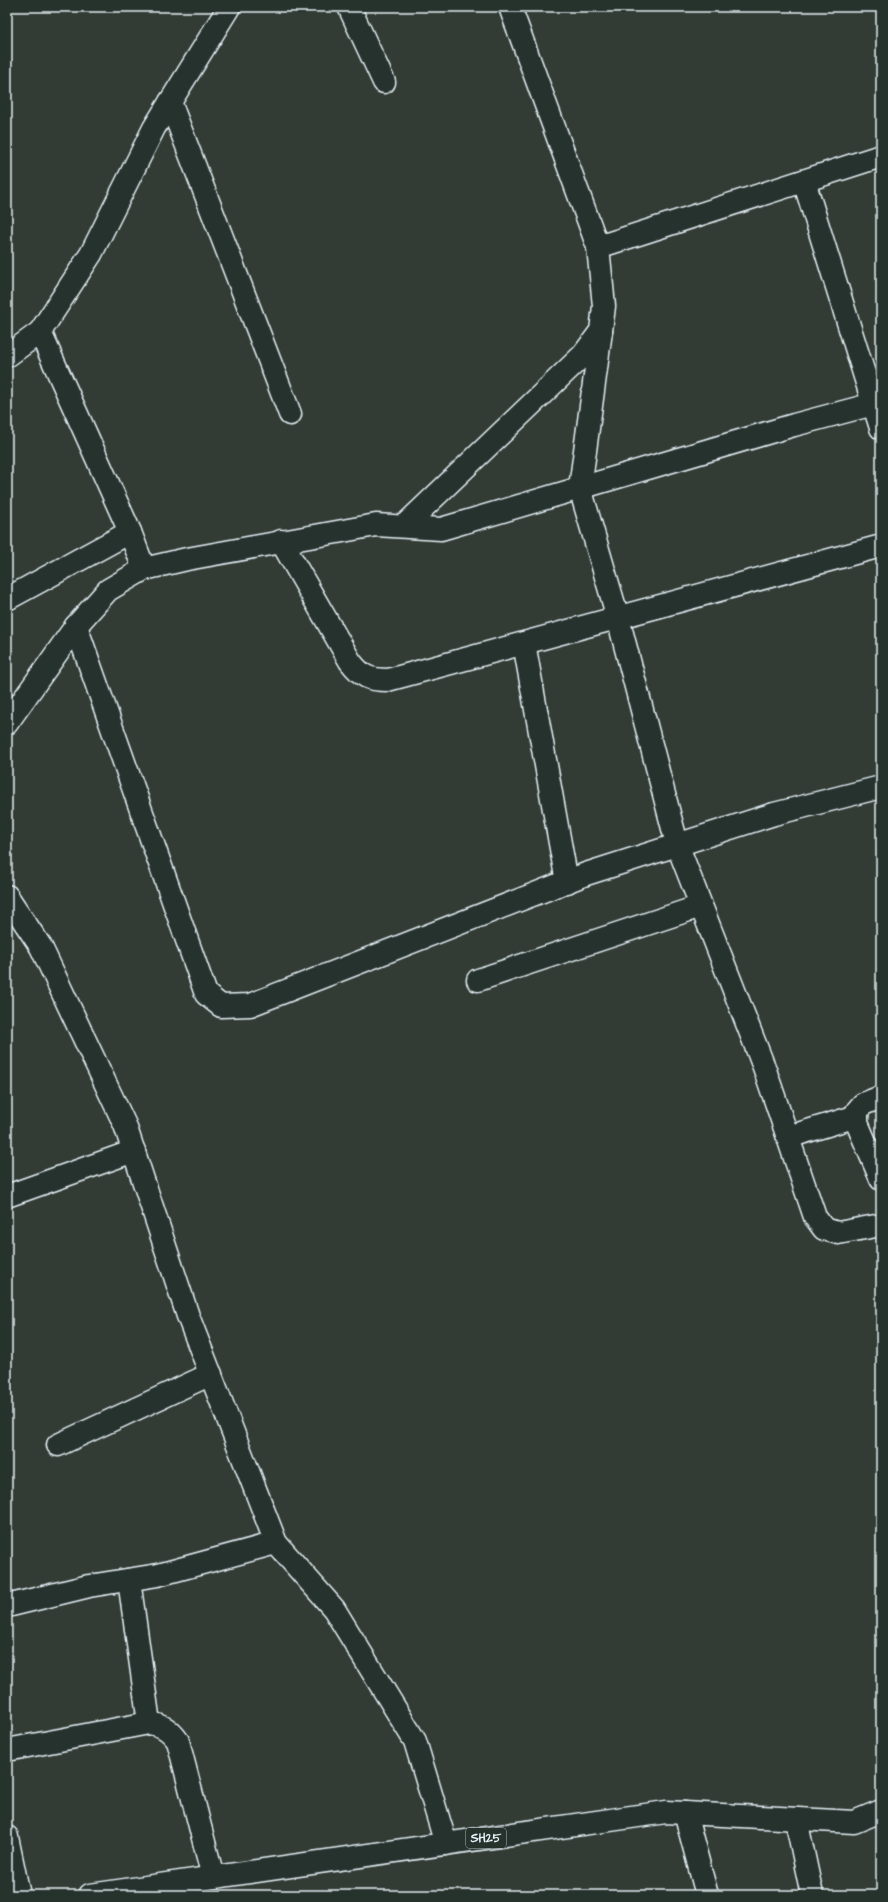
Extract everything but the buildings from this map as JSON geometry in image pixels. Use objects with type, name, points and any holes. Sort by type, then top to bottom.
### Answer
[{"type":"street","points":[[7,356],[40,332],[91,254],[154,128],[229,7]]},
{"type":"street","points":[[349,7],[384,82]]},
{"type":"street","points":[[510,7],[598,247],[604,306],[580,488],[618,618],[677,844],[764,1067],[815,1217],[824,1229],[838,1233],[881,1225]]},
{"type":"street","points":[[170,102],[290,414]]},
{"type":"street","points":[[598,247],[881,156]]},
{"type":"street","points":[[804,181],[878,403],[881,428]]},
{"type":"street","points":[[404,526],[583,355],[601,331]]},
{"type":"street","points":[[40,332],[130,532],[144,569]]},
{"type":"street","points":[[7,723],[76,626],[108,590],[144,569],[187,559],[376,525],[441,529],[794,425],[878,403]]},
{"type":"street","points":[[7,599],[130,532]]},
{"type":"street","points":[[281,542],[350,661],[359,672],[373,680],[388,680],[881,546]]},
{"type":"street","points":[[76,626],[206,994],[221,1006],[250,1005],[586,874],[774,814],[881,787]]},
{"type":"street","points":[[524,643],[567,882]]},
{"type":"street","points":[[7,896],[41,947],[125,1126],[188,1316],[276,1543],[334,1609],[415,1741],[446,1844]]},
{"type":"street","points":[[478,980],[702,906]]},
{"type":"street","points":[[881,1097],[863,1104],[857,1110],[857,1122],[881,1180]]},
{"type":"street","points":[[788,1137],[857,1116]]},
{"type":"street","points":[[7,1196],[134,1151]]},
{"type":"street","points":[[58,1445],[211,1374]]},
{"type":"street","points":[[7,1606],[89,1586],[158,1575],[276,1543]]},
{"type":"street","points":[[129,1580],[149,1723]]},
{"type":"street","points":[[7,1750],[149,1723],[161,1724],[171,1731],[178,1741],[214,1877]]},
{"type":"street","name":"SH25","points":[[90,1895],[666,1812],[854,1822],[881,1811]]},
{"type":"street","points":[[685,1813],[707,1895]]},
{"type":"street","points":[[796,1819],[812,1895]]},
{"type":"street","points":[[7,1837],[20,1895]]}]
